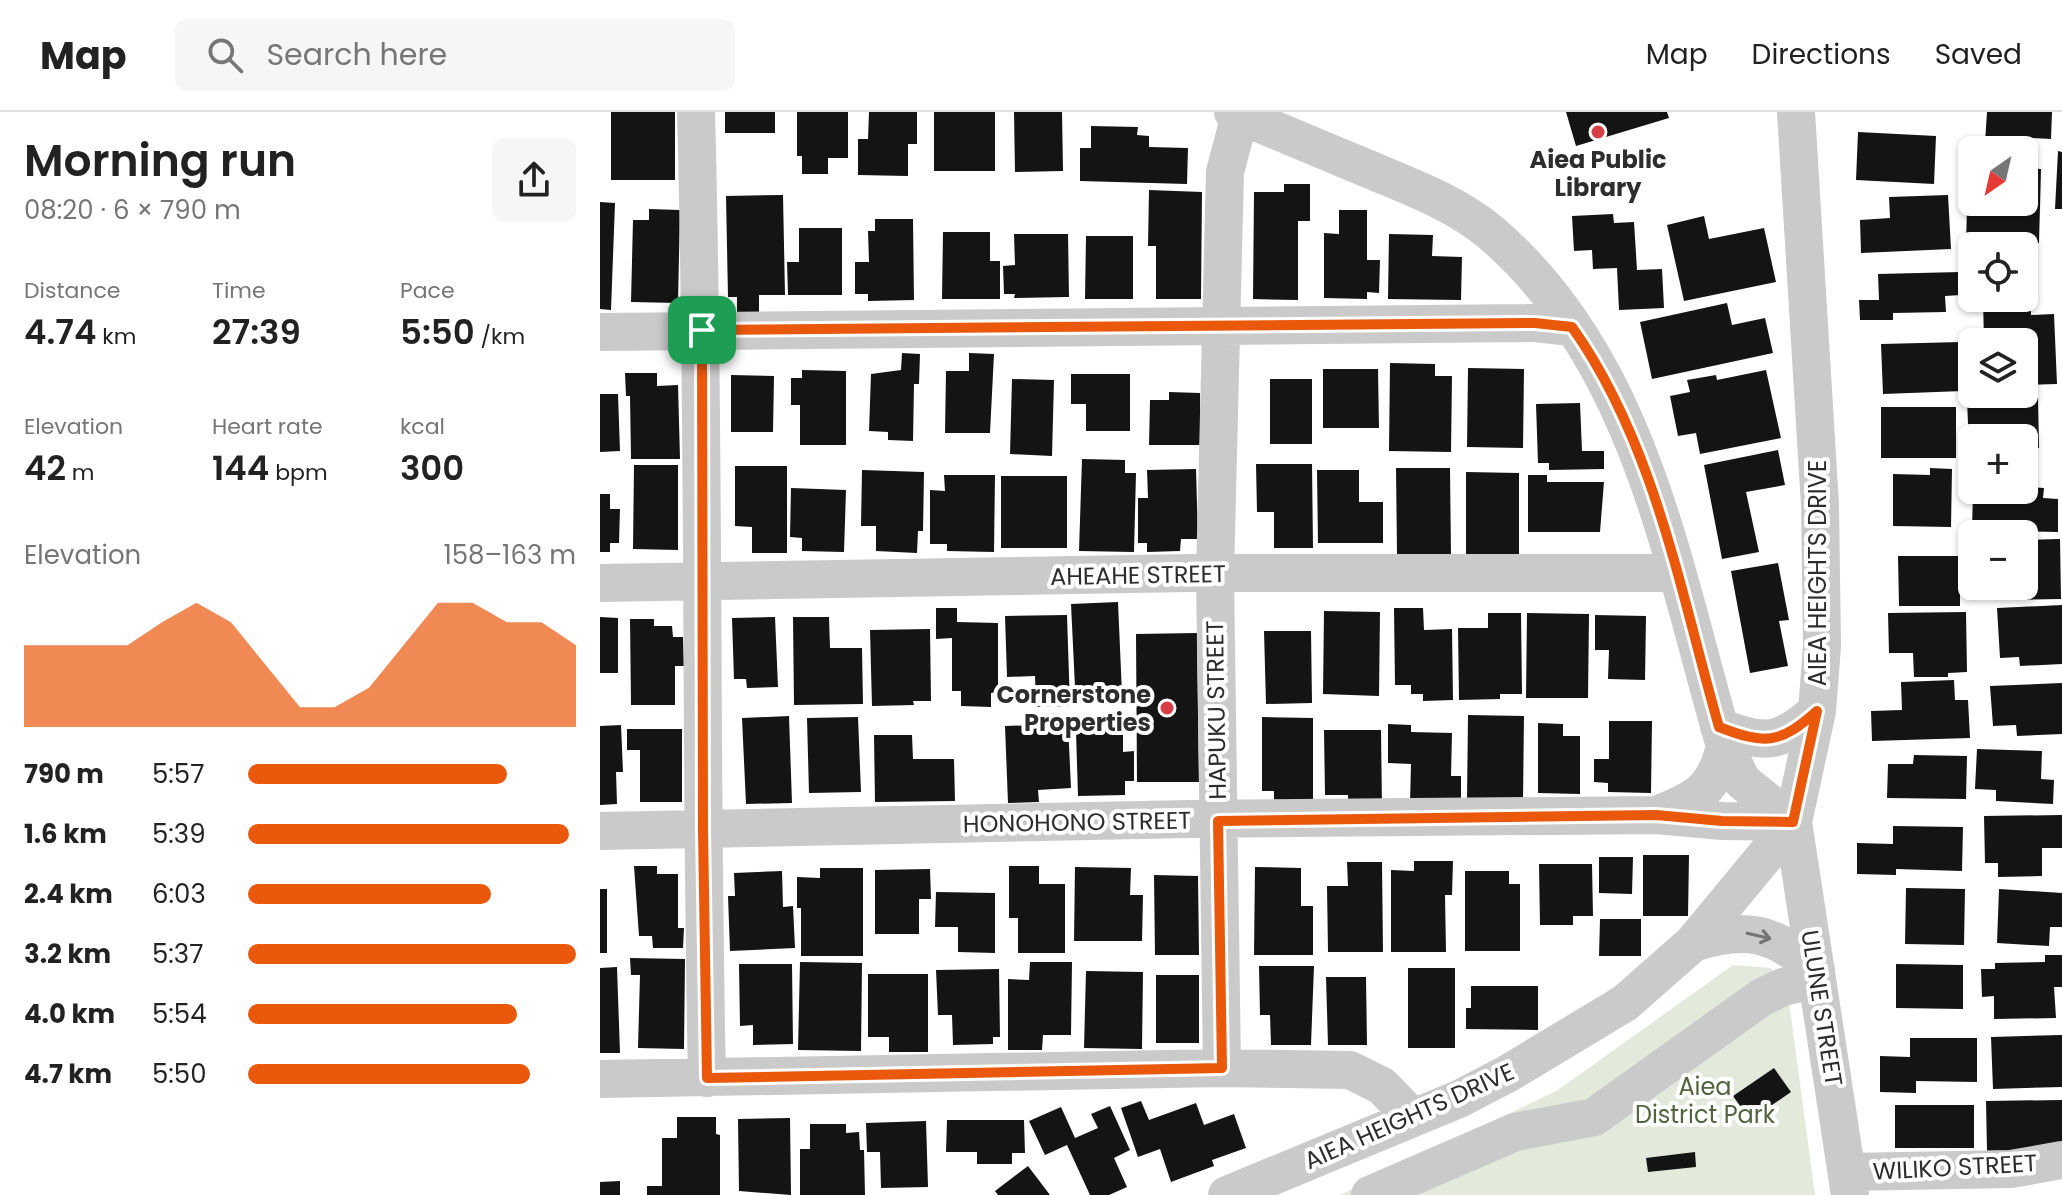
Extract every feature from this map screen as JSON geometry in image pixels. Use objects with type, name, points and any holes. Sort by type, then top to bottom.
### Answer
[{"type":"street","points":[[696,112],[702,330],[707,1078]]},
{"type":"street","name":"AIEA HEIGHTS DRIVE","points":[[1227,1195],[1459,1099],[1568,1039],[1625,1003],[1693,943],[1793,822],[1817,711],[1822,646],[1820,505],[1796,112]]},
{"type":"street","points":[[1236,114],[1433,196],[1489,231],[1534,278],[1595,360],[1635,441],[1653,489],[1722,737],[1742,781],[1793,822]]},
{"type":"street","name":"HAPUKU STREET","points":[[1222,1068],[1215,575],[1225,172],[1236,114]]},
{"type":"street","points":[[600,332],[1535,323],[1572,327]]},
{"type":"street","name":"AHEAHE STREET","points":[[600,583],[1675,573]]},
{"type":"street","points":[[1722,737],[1763,741],[1777,739],[1795,730],[1817,711]]},
{"type":"street","points":[[1656,815],[1686,804],[1705,791],[1720,770],[1722,737]]},
{"type":"street","name":"HONOHONO STREET","points":[[600,831],[1656,815],[1722,821],[1793,822]]},
{"type":"street","name":"ULUNE STREET","points":[[1793,822],[1849,1184]]},
{"type":"street","points":[[1370,1195],[1515,1132],[1594,1117],[1762,997],[1817,975],[1783,944],[1762,935],[1719,935],[1693,943]]},
{"type":"street","points":[[600,1079],[1222,1068],[1350,1070],[1366,1075],[1382,1086],[1412,1117]]},
{"type":"street","name":"WILIKO STREET","points":[[1849,1184],[2011,1169],[2062,1160]]},
{"type":"green space","name":"Aiea District Park","points":[[1733,965],[1771,968],[1788,994],[1815,1195],[1340,1195],[1558,1090]]},
{"type":"building","points":[[611,112],[675,112],[675,180],[611,180]]},
{"type":"building","points":[[725,112],[775,112],[775,133],[725,133]]},
{"type":"building","points":[[797,112],[848,112],[848,158],[828,158],[828,174],[802,174],[802,156],[797,156]]},
{"type":"building","points":[[869,112],[917,112],[917,144],[908,144],[908,176],[858,175],[858,139],[868,139]]},
{"type":"building","points":[[934,112],[995,112],[995,171],[934,171]]},
{"type":"building","points":[[1014,112],[1062,112],[1063,171],[1015,172]]},
{"type":"building","name":"Aiea Public Library","points":[[1566,112],[1667,112],[1669,118],[1576,146]]},
{"type":"building","points":[[1987,112],[2052,112],[2051,139],[2038,136],[1985,136]]},
{"type":"building","points":[[1091,126],[1138,127],[1137,135],[1149,136],[1149,147],[1188,148],[1187,184],[1080,181],[1080,148],[1091,148]]},
{"type":"building","points":[[1858,132],[1936,136],[1934,184],[1856,180]]},
{"type":"building","points":[[2058,151],[2062,152],[2062,209],[2055,209]]},
{"type":"building","points":[[2038,169],[2041,169],[2039,243],[2038,232],[1966,232],[1967,216],[2038,216]]},
{"type":"building","points":[[1284,184],[1310,184],[1310,221],[1298,221],[1298,300],[1253,299],[1254,192],[1284,192]]},
{"type":"building","points":[[1149,190],[1202,192],[1201,299],[1156,299],[1156,246],[1148,246]]},
{"type":"building","points":[[783,195],[785,295],[759,295],[759,313],[737,313],[737,297],[728,297],[726,196]]},
{"type":"building","points":[[1948,195],[1951,249],[1861,253],[1860,220],[1890,218],[1889,197]]},
{"type":"building","points":[[600,202],[615,203],[611,310],[600,309]]},
{"type":"building","points":[[649,209],[680,210],[678,303],[631,302],[633,220],[649,220]]},
{"type":"building","points":[[1339,210],[1367,210],[1367,260],[1380,260],[1379,293],[1367,292],[1367,299],[1324,298],[1324,233],[1339,234]]},
{"type":"building","points":[[1613,214],[1614,223],[1634,222],[1637,270],[1662,269],[1664,308],[1619,310],[1617,268],[1593,269],[1592,250],[1574,251],[1572,216]]},
{"type":"building","points":[[1704,216],[1709,239],[1764,228],[1776,282],[1684,301],[1667,225]]},
{"type":"building","points":[[875,219],[913,219],[914,300],[868,301],[868,294],[855,294],[855,262],[869,262],[868,231],[875,231]]},
{"type":"building","points":[[799,228],[842,228],[842,295],[788,295],[787,262],[799,262]]},
{"type":"building","points":[[943,232],[990,232],[990,261],[1000,261],[1000,299],[942,299]]},
{"type":"building","points":[[1014,234],[1068,234],[1069,297],[1014,298],[1015,294],[1004,294],[1003,266],[1015,265]]},
{"type":"building","points":[[1389,234],[1433,235],[1432,256],[1462,257],[1461,300],[1388,299]]},
{"type":"building","points":[[1086,236],[1133,236],[1133,299],[1085,299]]},
{"type":"building","points":[[1958,272],[1958,295],[1945,296],[1946,312],[1893,313],[1893,320],[1860,320],[1859,300],[1879,300],[1878,274]]},
{"type":"building","points":[[1727,303],[1732,325],[1765,318],[1773,353],[1652,379],[1640,322]]},
{"type":"building","points":[[1983,312],[2054,314],[2057,384],[2038,385],[2038,328],[1984,328]]},
{"type":"building","points":[[1958,342],[1958,391],[1883,394],[1881,344]]},
{"type":"building","points":[[902,353],[920,354],[919,384],[914,384],[913,441],[888,440],[888,432],[869,431],[871,374],[901,370]]},
{"type":"building","points":[[969,353],[994,354],[990,433],[945,433],[946,371],[969,371]]},
{"type":"building","points":[[1390,363],[1435,364],[1435,376],[1452,376],[1451,452],[1389,451]]},
{"type":"building","points":[[1468,368],[1524,369],[1523,448],[1467,447]]},
{"type":"building","points":[[1323,369],[1378,369],[1379,428],[1323,428]]},
{"type":"building","points":[[802,370],[846,371],[846,445],[800,445],[800,405],[791,405],[791,378],[802,378]]},
{"type":"building","points":[[1766,370],[1781,438],[1700,454],[1696,433],[1678,436],[1670,396],[1690,392],[1687,380],[1716,375],[1717,380]]},
{"type":"building","points":[[625,373],[657,373],[657,386],[678,385],[680,459],[631,459],[630,396],[626,396]]},
{"type":"building","points":[[1071,374],[1130,374],[1130,431],[1086,431],[1086,404],[1071,404]]},
{"type":"building","points":[[731,375],[774,376],[773,432],[731,432]]},
{"type":"building","points":[[1012,379],[1054,380],[1052,456],[1010,454]]},
{"type":"building","points":[[1270,379],[1312,379],[1312,444],[1270,444]]},
{"type":"building","points":[[1169,392],[1200,393],[1200,445],[1149,445],[1150,400],[1169,400]]},
{"type":"building","points":[[600,394],[618,394],[620,451],[600,452]]},
{"type":"building","points":[[2038,396],[2039,448],[2038,424],[1968,424],[1967,408],[2038,408]]},
{"type":"building","points":[[1580,403],[1582,451],[1604,451],[1604,469],[1549,470],[1549,463],[1538,463],[1536,404]]},
{"type":"building","points":[[1881,407],[1956,407],[1956,458],[1881,458]]},
{"type":"building","points":[[1778,450],[1785,485],[1746,492],[1759,552],[1722,559],[1704,465]]},
{"type":"building","points":[[1082,459],[1125,460],[1125,473],[1136,473],[1134,552],[1079,551]]},
{"type":"building","points":[[1256,464],[1312,464],[1313,548],[1274,548],[1274,512],[1257,512]]},
{"type":"building","points":[[634,465],[678,465],[678,550],[633,549]]},
{"type":"building","points":[[735,466],[787,466],[787,553],[752,553],[752,527],[735,526]]},
{"type":"building","points":[[1396,468],[1450,468],[1451,555],[1397,554]]},
{"type":"building","points":[[1930,468],[1952,469],[1951,527],[1893,526],[1893,474],[1930,475]]},
{"type":"building","points":[[1196,469],[1198,539],[1181,539],[1180,551],[1147,552],[1147,543],[1138,543],[1138,498],[1148,498],[1147,470]]},
{"type":"building","points":[[862,470],[924,472],[923,531],[918,531],[917,553],[876,551],[876,526],[861,526]]},
{"type":"building","points":[[1317,470],[1359,470],[1359,502],[1383,502],[1383,543],[1318,543]]},
{"type":"building","points":[[1466,472],[1519,473],[1519,555],[1466,554]]},
{"type":"building","points":[[944,475],[995,475],[994,552],[947,551],[947,544],[930,544],[930,490],[945,491]]},
{"type":"building","points":[[1528,475],[1547,475],[1547,482],[1604,482],[1600,532],[1528,532]]},
{"type":"building","points":[[1001,476],[1067,476],[1067,548],[1001,548]]},
{"type":"building","points":[[791,488],[846,490],[844,552],[802,551],[802,538],[790,537]]},
{"type":"building","points":[[2038,488],[2044,488],[2043,498],[2058,499],[2058,532],[2038,532],[2038,520],[1972,520],[1973,504],[2038,504]]},
{"type":"building","points":[[600,494],[610,494],[610,509],[620,509],[619,543],[610,543],[610,552],[600,552]]},
{"type":"building","points":[[2060,539],[2061,599],[2038,599],[2038,540]]},
{"type":"building","points":[[1898,556],[1958,556],[1960,606],[1899,606]]},
{"type":"building","points":[[1778,563],[1789,620],[1779,621],[1788,666],[1750,673],[1731,571]]},
{"type":"building","points":[[1118,602],[1122,694],[1091,695],[1091,687],[1075,687],[1071,604]]},
{"type":"building","points":[[2062,605],[2062,664],[2020,666],[2019,657],[2000,658],[1997,608]]},
{"type":"building","points":[[936,608],[957,608],[957,622],[998,623],[998,692],[991,693],[991,707],[961,706],[961,691],[952,691],[952,638],[936,639]]},
{"type":"building","points":[[1394,608],[1423,608],[1424,630],[1452,629],[1453,700],[1423,701],[1423,694],[1411,694],[1411,685],[1395,685]]},
{"type":"building","points":[[1324,611],[1380,612],[1379,696],[1323,694]]},
{"type":"building","points":[[1966,612],[1967,672],[1948,673],[1948,677],[1914,677],[1913,653],[1889,653],[1888,613]]},
{"type":"building","points":[[1488,613],[1521,613],[1522,694],[1500,694],[1500,699],[1459,700],[1458,628],[1488,628]]},
{"type":"building","points":[[1527,613],[1589,614],[1588,698],[1526,698]]},
{"type":"building","points":[[1067,615],[1070,706],[1036,707],[1035,676],[1007,677],[1005,616]]},
{"type":"building","points":[[1595,615],[1646,616],[1645,680],[1608,679],[1609,650],[1595,650]]},
{"type":"building","points":[[600,617],[618,618],[618,673],[600,673]]},
{"type":"building","points":[[775,617],[778,687],[747,688],[746,679],[734,679],[732,618]]},
{"type":"building","points":[[793,617],[829,617],[830,648],[862,648],[863,704],[794,705]]},
{"type":"building","points":[[630,619],[654,619],[654,626],[672,626],[673,637],[683,637],[684,666],[675,666],[675,705],[631,705]]},
{"type":"building","points":[[930,629],[931,701],[913,701],[914,705],[872,706],[870,630]]},
{"type":"building","points":[[1264,631],[1311,631],[1312,703],[1266,704]]},
{"type":"building","name":"Cornerstone Properties","points":[[1197,633],[1199,782],[1137,782],[1136,634]]},
{"type":"building","points":[[1954,680],[1955,700],[1968,700],[1970,738],[1872,741],[1871,711],[1902,710],[1901,682]]},
{"type":"building","points":[[2062,683],[2062,734],[2017,736],[2016,725],[1993,726],[1990,686]]},
{"type":"building","points":[[1468,715],[1524,716],[1523,801],[1467,800]]},
{"type":"building","points":[[789,716],[792,803],[746,804],[742,718]]},
{"type":"building","points":[[858,717],[861,792],[809,793],[807,718]]},
{"type":"building","points":[[1262,717],[1313,718],[1313,804],[1274,804],[1274,791],[1262,791]]},
{"type":"building","points":[[1609,721],[1652,721],[1651,793],[1608,792],[1608,783],[1594,782],[1594,759],[1609,759]]},
{"type":"building","points":[[1538,723],[1563,724],[1563,736],[1580,736],[1580,794],[1538,793]]},
{"type":"building","points":[[1068,724],[1071,788],[1038,790],[1039,802],[1008,803],[1005,726]]},
{"type":"building","points":[[1388,724],[1411,725],[1411,732],[1452,733],[1451,776],[1461,776],[1461,804],[1410,803],[1411,764],[1388,763]]},
{"type":"building","points":[[621,725],[623,772],[616,772],[617,804],[600,805],[600,726]]},
{"type":"building","points":[[627,729],[682,729],[682,802],[640,802],[640,750],[627,750]]},
{"type":"building","points":[[1123,730],[1123,752],[1134,751],[1134,781],[1125,781],[1125,795],[1078,796],[1076,731]]},
{"type":"building","points":[[1324,730],[1381,730],[1382,808],[1348,808],[1348,795],[1325,795]]},
{"type":"building","points":[[874,735],[912,735],[913,759],[954,759],[955,801],[875,802]]},
{"type":"building","points":[[1977,749],[2042,751],[2041,779],[2054,780],[2053,804],[1996,801],[1996,790],[1975,789]]},
{"type":"building","points":[[1914,755],[1967,756],[1966,799],[1887,798],[1888,764],[1913,764]]},
{"type":"building","points":[[2062,815],[2062,848],[2042,848],[2042,876],[1998,877],[1998,863],[1985,863],[1984,816]]},
{"type":"building","points":[[1893,826],[1963,827],[1962,871],[1896,869],[1896,875],[1857,874],[1857,843],[1893,844]]},
{"type":"building","points":[[1643,855],[1689,855],[1688,916],[1643,916]]},
{"type":"building","points":[[1599,857],[1633,857],[1632,894],[1599,893]]},
{"type":"building","points":[[1414,861],[1453,861],[1452,895],[1445,895],[1446,952],[1391,952],[1391,870],[1414,871]]},
{"type":"building","points":[[1347,862],[1382,862],[1383,952],[1328,952],[1327,886],[1348,886]]},
{"type":"building","points":[[1539,864],[1592,864],[1593,916],[1573,916],[1573,925],[1540,925]]},
{"type":"building","points":[[634,866],[657,866],[657,874],[678,874],[678,928],[684,928],[683,948],[653,948],[652,936],[639,936]]},
{"type":"building","points":[[1009,866],[1039,866],[1039,884],[1065,884],[1065,953],[1018,953],[1018,918],[1009,918]]},
{"type":"building","points":[[1075,867],[1131,868],[1130,895],[1143,895],[1142,941],[1074,941]]},
{"type":"building","points":[[1255,867],[1301,868],[1301,906],[1313,906],[1313,955],[1254,955]]},
{"type":"building","points":[[820,868],[863,868],[863,956],[801,956],[801,908],[797,908],[797,877],[820,878]]},
{"type":"building","points":[[930,869],[931,899],[919,899],[919,934],[875,934],[875,870]]},
{"type":"building","points":[[782,871],[783,907],[793,906],[795,948],[730,951],[728,896],[735,896],[734,873]]},
{"type":"building","points":[[1465,871],[1509,871],[1509,884],[1520,884],[1520,951],[1465,951]]},
{"type":"building","points":[[1154,875],[1198,876],[1199,955],[1155,955]]},
{"type":"building","points":[[1906,888],[1965,889],[1964,945],[1905,944]]},
{"type":"building","points":[[600,889],[607,889],[607,953],[600,953]]},
{"type":"building","points":[[1999,889],[2062,893],[2062,927],[2050,927],[2049,946],[1997,943]]},
{"type":"building","points":[[936,892],[995,893],[995,953],[958,952],[958,927],[935,927]]},
{"type":"building","points":[[1600,919],[1641,919],[1641,956],[1599,956]]},
{"type":"building","points":[[2045,955],[2062,955],[2062,987],[2054,987],[2056,1018],[1994,1019],[1994,996],[1982,997],[1981,969],[1995,969],[1995,963],[2045,962]]},
{"type":"building","points":[[630,958],[685,959],[684,1049],[638,1048],[640,975],[631,975]]},
{"type":"building","points":[[800,962],[862,963],[861,1051],[798,1050]]},
{"type":"building","points":[[1030,962],[1072,962],[1071,1035],[1043,1035],[1042,1050],[1008,1050],[1008,979],[1029,980]]},
{"type":"building","points":[[739,964],[792,964],[793,1044],[753,1045],[753,1025],[740,1026]]},
{"type":"building","points":[[1896,964],[1963,965],[1963,1009],[1896,1008]]},
{"type":"building","points":[[1259,966],[1314,966],[1311,1045],[1271,1045],[1270,1015],[1260,1015]]},
{"type":"building","points":[[617,967],[620,1053],[600,1053],[600,968]]},
{"type":"building","points":[[1408,968],[1455,968],[1455,1048],[1408,1048]]},
{"type":"building","points":[[999,969],[1000,1037],[993,1037],[993,1044],[953,1045],[952,1015],[938,1015],[936,970]]},
{"type":"building","points":[[1086,971],[1143,972],[1142,1049],[1084,1048]]},
{"type":"building","points":[[868,974],[928,974],[928,1052],[889,1052],[889,1037],[868,1037]]},
{"type":"building","points":[[1156,975],[1199,975],[1199,1043],[1156,1043]]},
{"type":"building","points":[[1326,977],[1366,977],[1367,1045],[1328,1045]]},
{"type":"building","points":[[1471,986],[1538,986],[1538,1030],[1466,1029],[1466,1008],[1471,1008]]},
{"type":"building","points":[[2062,1035],[2062,1087],[1993,1089],[1991,1037]]},
{"type":"building","points":[[1910,1038],[1977,1038],[1977,1082],[1916,1081],[1916,1093],[1880,1092],[1880,1056],[1910,1057]]},
{"type":"building","points":[[1774,1068],[1791,1092],[1750,1120],[1733,1096]]},
{"type":"building","points":[[2062,1100],[2062,1150],[1987,1151],[1986,1101]]},
{"type":"building","points":[[1141,1101],[1149,1120],[1196,1103],[1204,1125],[1234,1114],[1246,1148],[1212,1160],[1214,1166],[1171,1182],[1160,1149],[1138,1157],[1121,1108]]},
{"type":"building","points":[[1895,1105],[1974,1105],[1974,1148],[1895,1148]]},
{"type":"building","points":[[1110,1106],[1130,1150],[1114,1158],[1127,1187],[1109,1195],[1090,1195],[1067,1145],[1045,1155],[1029,1121],[1061,1107],[1075,1138],[1098,1128],[1091,1114]]},
{"type":"building","points":[[677,1117],[716,1117],[716,1134],[720,1135],[720,1195],[647,1195],[647,1186],[662,1186],[662,1138],[677,1138]]},
{"type":"building","points":[[790,1118],[791,1195],[739,1191],[738,1119]]},
{"type":"building","points":[[947,1120],[1024,1120],[1025,1153],[1012,1153],[1012,1164],[977,1164],[977,1152],[946,1152]]},
{"type":"building","points":[[926,1121],[928,1187],[881,1188],[880,1152],[867,1152],[866,1123]]},
{"type":"building","points":[[810,1124],[846,1124],[846,1133],[859,1132],[860,1150],[864,1150],[865,1195],[800,1195],[800,1149],[810,1149]]},
{"type":"building","points":[[1695,1152],[1696,1167],[1648,1172],[1646,1158]]},
{"type":"building","points":[[1028,1166],[1050,1195],[998,1195],[995,1191]]},
{"type":"building","points":[[620,1181],[620,1195],[600,1195],[600,1182]]},
{"type":"place","name":"Aiea Public Library","points":[[1598,132]]},
{"type":"place","name":"Cornerstone Properties","points":[[1167,708]]},
{"type":"route","points":[[1535,323],[1572,327],[1595,360],[1635,441],[1653,489],[1719,727],[1743,737],[1763,741],[1777,739],[1795,730],[1817,711],[1793,822],[1722,821],[1656,815],[1218,821],[1222,1068],[707,1078],[702,330],[1535,323]]}]
